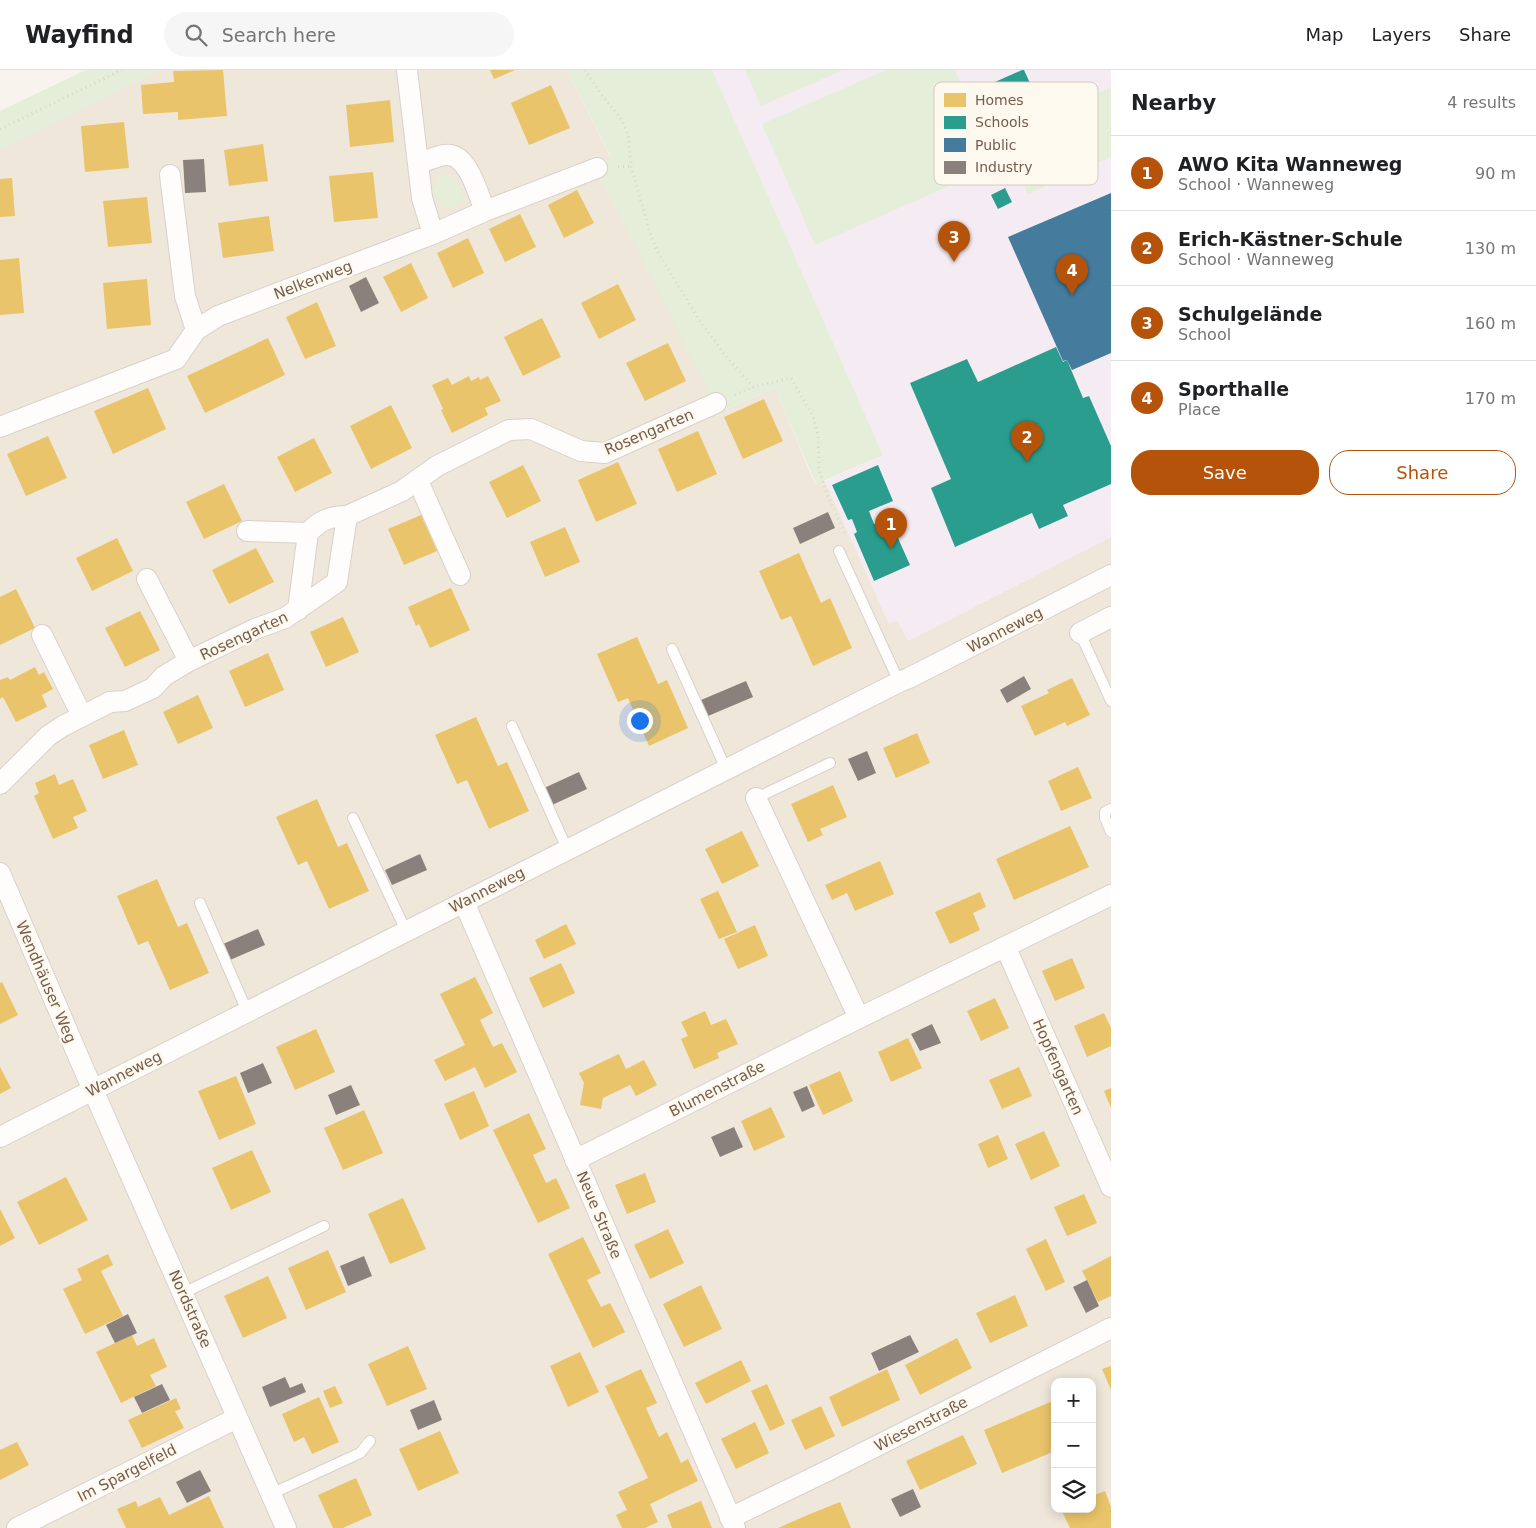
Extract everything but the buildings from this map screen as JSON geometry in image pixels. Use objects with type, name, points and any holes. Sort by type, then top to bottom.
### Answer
[{"type":"street","points":[[407,70],[422,198],[433,234]]},
{"type":"street","points":[[419,163],[446,155],[460,160],[466,166],[485,211]]},
{"type":"street","name":"Nelkenweg","points":[[0,427],[176,359],[196,330],[218,316],[433,234],[485,211],[597,168]]},
{"type":"street","points":[[170,175],[185,296],[196,330]]},
{"type":"street","name":"Rosengarten","points":[[298,610],[308,533],[316,524],[335,516],[347,516],[402,491],[437,466],[509,430],[530,429],[581,452],[605,453],[716,403]]},
{"type":"street","points":[[418,480],[460,575]]},
{"type":"street","name":"Rosengarten","points":[[0,784],[48,736],[110,702],[125,701],[153,688],[164,676],[189,661],[254,629],[284,618],[337,582],[347,516]]},
{"type":"street","points":[[247,531],[308,533]]},
{"type":"street","name":"Wanneweg","points":[[0,1137],[1111,575]]},
{"type":"street","name":"Rosengarten","points":[[147,578],[189,661]]},
{"type":"street","points":[[1080,633],[1111,617]]},
{"type":"street","points":[[42,635],[82,716]]},
{"type":"street","points":[[756,798],[859,1018]]},
{"type":"street","name":"Wendhäuser Weg","points":[[0,873],[93,1090]]},
{"type":"street","name":"Blumenstraße","points":[[575,1160],[1111,895]]},
{"type":"street","name":"Neue Straße","points":[[464,902],[732,1523]]},
{"type":"street","name":"Hopfengarten","points":[[1006,948],[1111,1187]]},
{"type":"street","name":"Nordstraße","points":[[93,1090],[286,1528]]},
{"type":"street","name":"Wiesenstraße","points":[[732,1523],[827,1471],[1111,1328]]},
{"type":"street","name":"Im Spargelfeld","points":[[17,1528],[237,1418]]},
{"type":"lane","points":[[839,551],[899,682]]},
{"type":"lane","points":[[1080,633],[1111,701]]},
{"type":"lane","points":[[672,649],[726,769]]},
{"type":"lane","points":[[512,726],[567,849]]},
{"type":"lane","points":[[756,798],[830,763]]},
{"type":"lane","points":[[1111,809],[1105,812],[1105,818],[1111,832]]},
{"type":"lane","points":[[353,818],[406,931]]},
{"type":"lane","points":[[200,903],[248,1011]]},
{"type":"lane","points":[[183,1293],[324,1226]]},
{"type":"lane","points":[[271,1494],[360,1453],[370,1441]]},
{"type":"path","points":[[0,129],[122,70]]},
{"type":"path","points":[[585,70],[600,93],[620,117],[628,133],[631,166],[649,230],[657,251],[698,318],[725,355],[753,387],[791,378],[812,416],[818,435],[819,470],[846,538]]},
{"type":"shaded area","points":[[160,70],[567,70],[611,158],[595,165],[720,412],[775,388],[815,484],[825,481],[889,623],[1111,535],[1111,1528],[0,1528],[0,149]]},
{"type":"shaded area","points":[[712,70],[1111,70],[1111,537],[908,641],[897,620],[889,624],[825,481],[883,455]]},
{"type":"green space","points":[[86,70],[160,70],[0,149],[0,111]]},
{"type":"green space","points":[[567,70],[712,70],[883,455],[816,484],[775,388],[719,412],[594,165],[611,157]]},
{"type":"green space","points":[[745,70],[843,70],[761,106]]},
{"type":"green space","points":[[886,70],[955,70],[960,82],[934,82],[934,185],[952,185],[815,245],[762,124]]},
{"type":"green space","points":[[1111,87],[1111,157],[1098,163],[1098,93]]},
{"type":"green space","points":[[444,174],[456,181],[462,191],[463,200],[454,208],[441,205],[434,195],[435,184],[438,178]]},
{"type":"green space","points":[[1024,185],[1048,185],[1028,194]]},
{"type":"place","name":"Schulgelände","points":[[954,262]]},
{"type":"place","name":"Sporthalle","points":[[1072,295]]},
{"type":"place","name":"Erich-Kästner-Schule","points":[[1027,462]]},
{"type":"place","name":"AWO Kita Wanneweg","points":[[891,549]]}]
